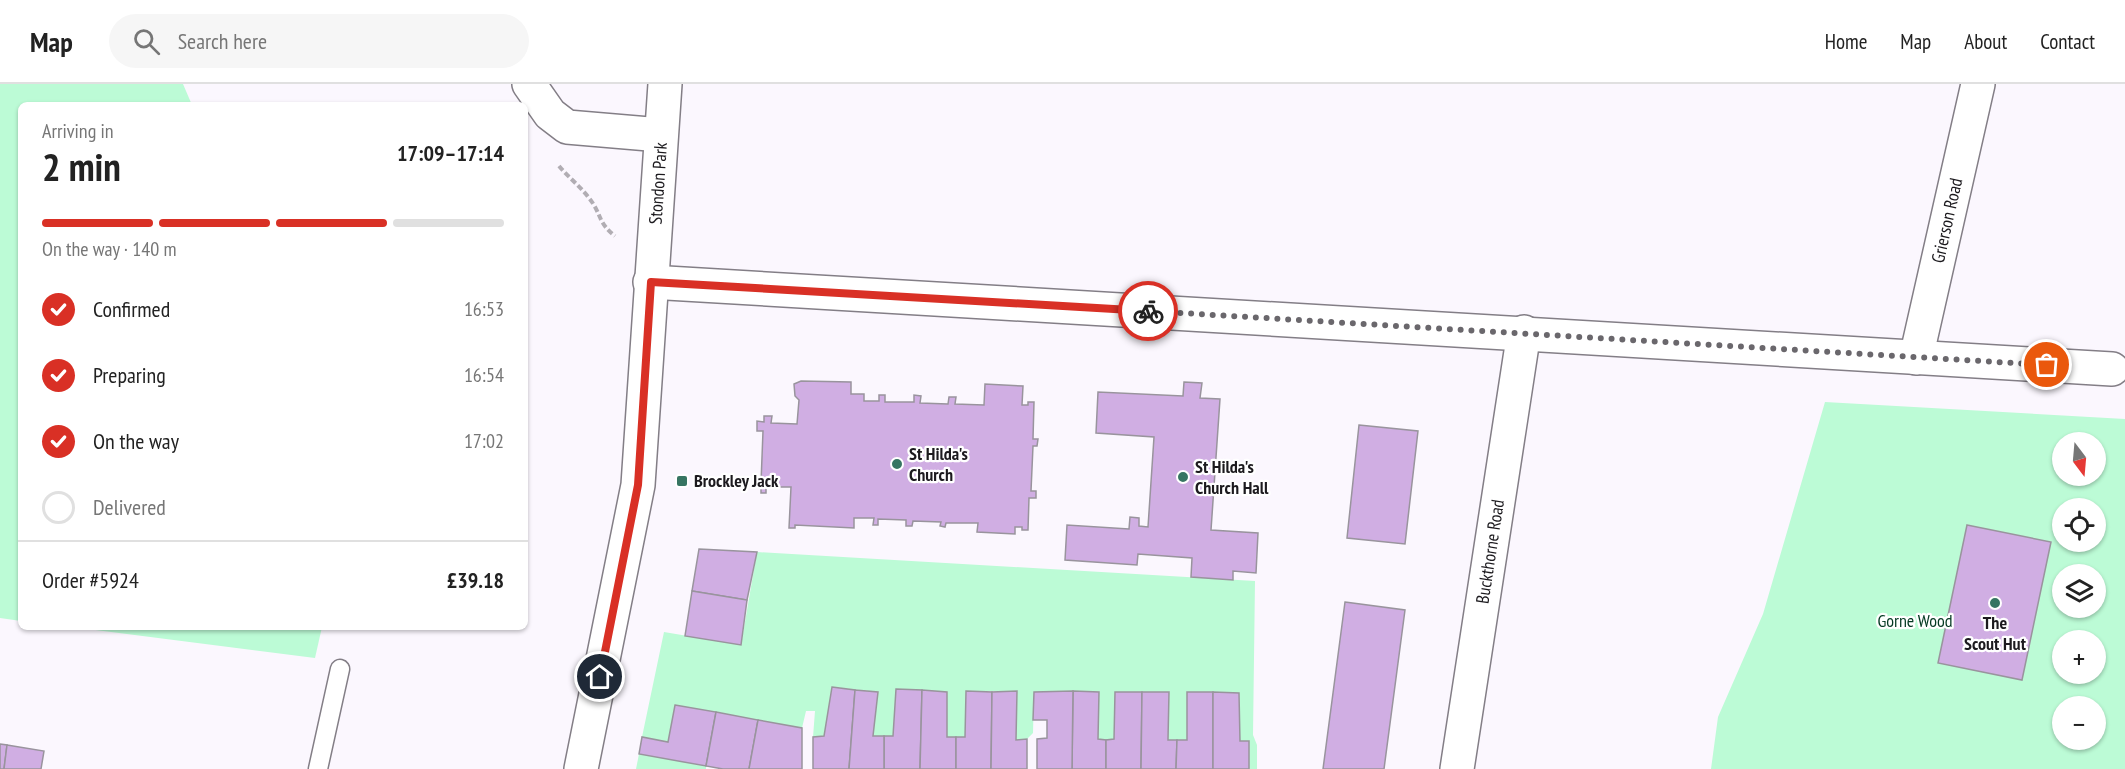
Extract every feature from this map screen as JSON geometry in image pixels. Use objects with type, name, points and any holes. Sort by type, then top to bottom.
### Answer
[{"type":"street","points":[[529,84],[550,114],[567,127],[661,135]]},
{"type":"street","name":"Stondon Park","points":[[581,769],[638,485],[665,84]]},
{"type":"street","name":"Grierson Road","points":[[1916,358],[1978,84]]},
{"type":"street","points":[[651,282],[1524,332],[2112,369]]},
{"type":"street","name":"Buckthorne Road","points":[[1457,769],[1524,332]]},
{"type":"lane","points":[[318,769],[340,669]]},
{"type":"path","points":[[558,166],[588,197],[597,209],[600,222],[607,230],[619,239],[653,249]]},
{"type":"green space","points":[[0,84],[183,84],[191,102],[18,102],[18,621],[0,618]]},
{"type":"green space","name":"Gorne Wood","points":[[1825,402],[2125,419],[2125,769],[1711,769],[1718,717],[1763,614]]},
{"type":"green space","points":[[757,552],[1255,581],[1253,735],[1257,745],[1257,769],[1249,769],[1240,741],[1239,693],[1187,692],[1187,740],[1168,740],[1169,692],[1114,739],[1098,739],[1073,691],[1034,692],[1033,733],[1027,739],[1016,740],[1017,691],[966,691],[965,737],[947,737],[947,692],[896,689],[893,736],[873,736],[878,692],[832,687],[824,736],[813,737],[815,711],[806,711],[802,728],[675,705],[668,742],[642,737],[664,632],[741,645]]},
{"type":"green space","points":[[96,630],[321,630],[315,658]]},
{"type":"green space","points":[[639,754],[706,766],[706,769],[636,769]]},
{"type":"building","name":"St Hilda's Church","points":[[801,381],[851,382],[851,394],[864,394],[864,401],[879,401],[879,395],[885,395],[885,402],[914,402],[914,395],[921,396],[920,403],[948,404],[949,397],[956,397],[955,404],[984,405],[985,384],[1023,386],[1022,405],[1034,402],[1033,439],[1038,439],[1037,446],[1033,446],[1031,491],[1036,491],[1036,498],[1029,498],[1028,530],[1015,527],[1015,534],[977,532],[978,523],[946,523],[945,527],[940,526],[941,522],[913,521],[912,526],[906,526],[906,520],[878,519],[878,525],[873,525],[874,518],[854,518],[854,528],[795,525],[795,528],[789,528],[791,487],[766,487],[766,493],[761,493],[761,488],[756,487],[756,482],[761,483],[763,431],[757,431],[757,421],[764,422],[764,416],[772,416],[771,423],[797,424],[799,400],[795,396],[794,384]]},
{"type":"building","name":"St Hilda's Church Hall","points":[[1184,382],[1202,383],[1200,398],[1220,399],[1211,530],[1258,533],[1256,573],[1233,571],[1233,580],[1191,577],[1192,558],[1138,554],[1137,565],[1065,560],[1067,525],[1129,529],[1130,517],[1139,518],[1139,526],[1148,527],[1154,437],[1096,433],[1098,392],[1183,396]]},
{"type":"building","points":[[1359,425],[1418,431],[1405,544],[1347,538]]},
{"type":"building","name":"The Scout Hut","points":[[1967,525],[2051,542],[2022,680],[1938,663]]},
{"type":"building","points":[[699,549],[757,552],[747,600],[692,591]]},
{"type":"building","points":[[692,591],[747,600],[741,645],[685,636]]},
{"type":"building","points":[[1345,602],[1405,610],[1384,769],[1323,769]]},
{"type":"building","points":[[832,687],[855,690],[849,769],[813,769],[813,737],[824,736]]},
{"type":"building","points":[[896,689],[922,690],[920,769],[884,769],[884,736],[893,736]]},
{"type":"building","points":[[855,690],[878,692],[873,736],[884,736],[884,769],[849,769]]},
{"type":"building","points":[[922,690],[947,692],[947,737],[956,737],[956,769],[920,769]]},
{"type":"building","points":[[966,691],[992,692],[991,769],[956,769],[956,737],[965,737]]},
{"type":"building","points":[[1017,691],[1016,740],[1027,739],[1027,769],[991,769],[992,692]]},
{"type":"building","points":[[1073,691],[1099,692],[1098,739],[1106,740],[1106,769],[1072,769]]},
{"type":"building","points":[[1073,691],[1072,769],[1037,769],[1037,739],[1047,738],[1047,720],[1033,720],[1034,692]]},
{"type":"building","points":[[1115,692],[1142,692],[1141,769],[1106,769],[1106,740],[1114,739]]},
{"type":"building","points":[[1142,692],[1169,692],[1168,740],[1177,740],[1176,769],[1141,769]]},
{"type":"building","points":[[1187,692],[1213,692],[1213,769],[1176,769],[1177,740],[1187,740]]},
{"type":"building","points":[[1213,692],[1239,693],[1240,741],[1249,741],[1249,769],[1213,769]]},
{"type":"building","points":[[675,705],[716,712],[706,766],[639,754],[642,737],[668,742]]},
{"type":"building","points":[[716,712],[758,720],[749,769],[723,769],[706,766]]},
{"type":"building","points":[[758,720],[802,728],[802,769],[749,769]]},
{"type":"building","points":[[0,744],[7,745],[4,769],[0,769]]},
{"type":"building","points":[[7,745],[44,751],[41,769],[4,769]]},
{"type":"way so far","points":[[1148,311],[2047,365]]},
{"type":"place","name":"St Hilda's Church","points":[[897,464]]},
{"type":"place","name":"St Hilda's Church Hall","points":[[1183,477]]},
{"type":"place","name":"Brockley Jack","points":[[682,481]]},
{"type":"place","name":"The Scout Hut","points":[[1995,603]]},
{"type":"route","points":[[600,677],[638,485],[651,282],[1148,311]]}]
